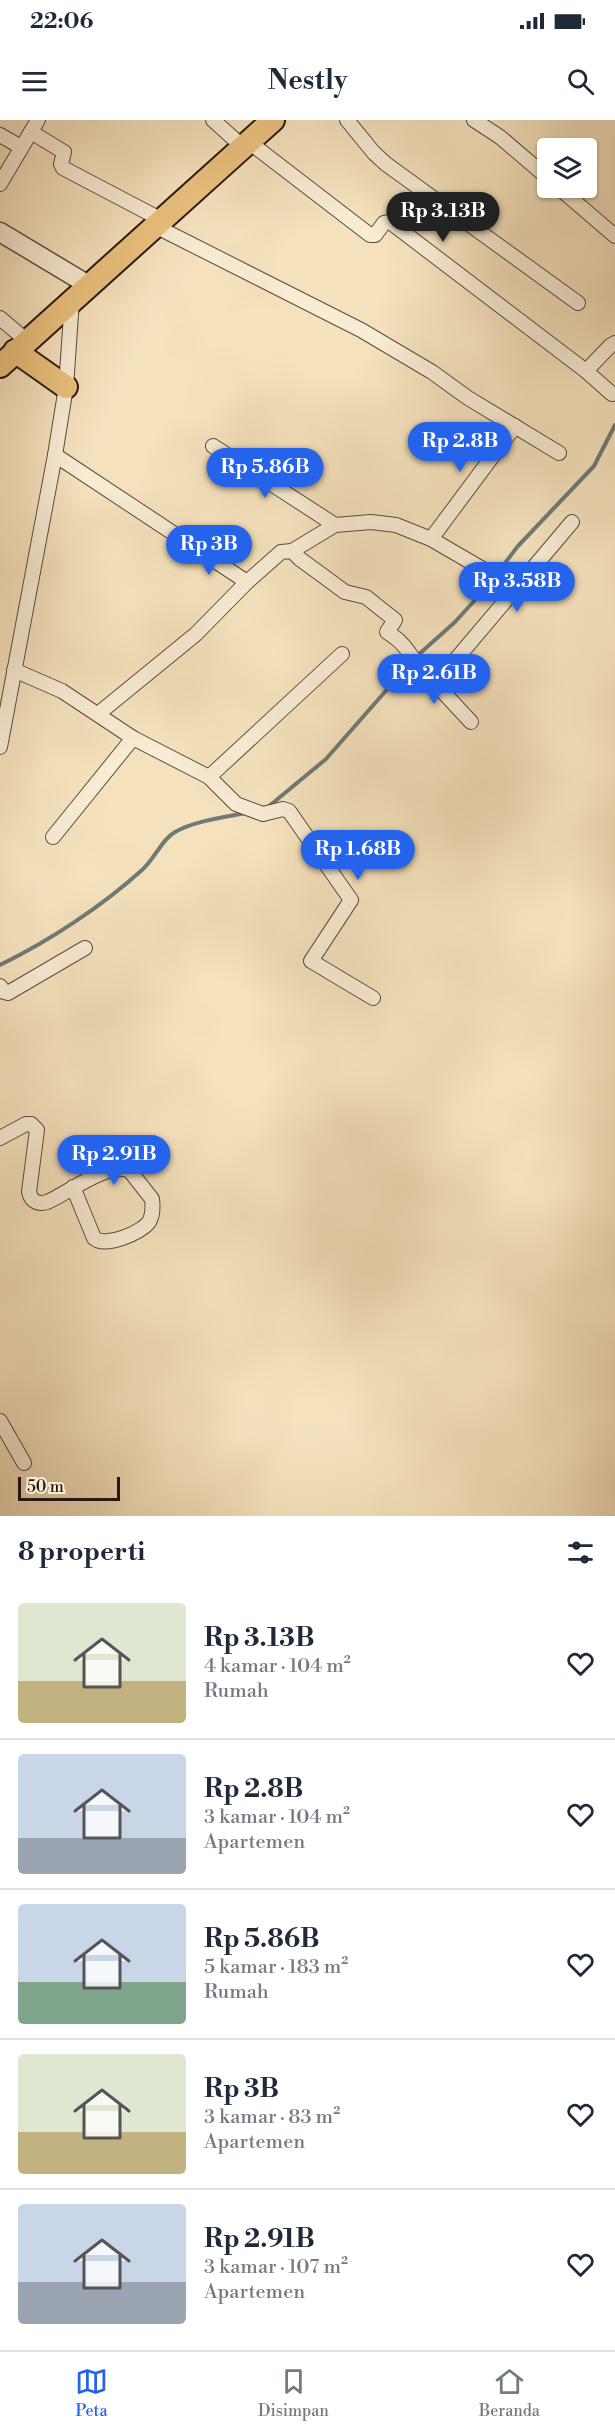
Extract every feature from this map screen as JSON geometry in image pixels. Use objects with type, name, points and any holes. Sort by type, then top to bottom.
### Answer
[{"type":"main road","points":[[66,387],[10,354],[90,286],[273,120]]},
{"type":"street","points":[[213,120],[370,235],[375,235],[384,223],[390,222],[586,371],[612,394]]},
{"type":"street","points":[[347,120],[386,164],[578,303]]},
{"type":"street","points":[[474,120],[500,137],[537,168]]},
{"type":"street","points":[[0,184],[35,126],[64,152],[60,164],[63,168],[159,223],[361,330],[559,453]]},
{"type":"street","points":[[0,135],[21,147]]},
{"type":"street","points":[[573,198],[612,227]]},
{"type":"street","points":[[0,232],[90,286]]},
{"type":"street","points":[[0,747],[66,387],[72,300]]},
{"type":"street","points":[[0,318],[10,354]]},
{"type":"street","points":[[586,371],[615,343]]},
{"type":"street","points":[[431,539],[515,426]]},
{"type":"street","points":[[213,446],[334,525]]},
{"type":"street","points":[[55,455],[247,582]]},
{"type":"street","points":[[436,683],[572,522]]},
{"type":"street","points":[[98,714],[196,634],[247,582],[281,552],[292,551],[334,525],[384,523],[431,539],[486,571]]},
{"type":"street","points":[[292,551],[345,592],[366,597],[395,620],[387,632],[409,649],[415,661],[471,722]]},
{"type":"street","points":[[209,777],[342,654]]},
{"type":"street","points":[[14,670],[62,691],[133,738],[209,777],[236,804],[263,814],[283,809],[289,811],[349,897],[349,905],[311,961],[373,998]]},
{"type":"street","points":[[53,837],[133,738]]},
{"type":"street","points":[[0,986],[4,992],[9,993],[85,948]]},
{"type":"street","points":[[0,1138],[26,1124],[31,1124],[37,1130],[29,1192],[34,1201],[46,1203],[73,1187],[114,1169],[126,1169],[152,1199],[150,1220],[141,1229],[120,1238],[109,1242],[98,1241],[94,1238],[73,1187]]},
{"type":"street","points":[[0,1422],[24,1463]]},
{"type":"waterway","points":[[417,656],[455,622],[485,589],[518,546],[594,466],[615,425]]},
{"type":"waterway","points":[[268,807],[326,759],[412,661]]},
{"type":"waterway","points":[[0,965],[56,934],[92,910],[146,866],[170,835],[200,822],[246,813]]}]
